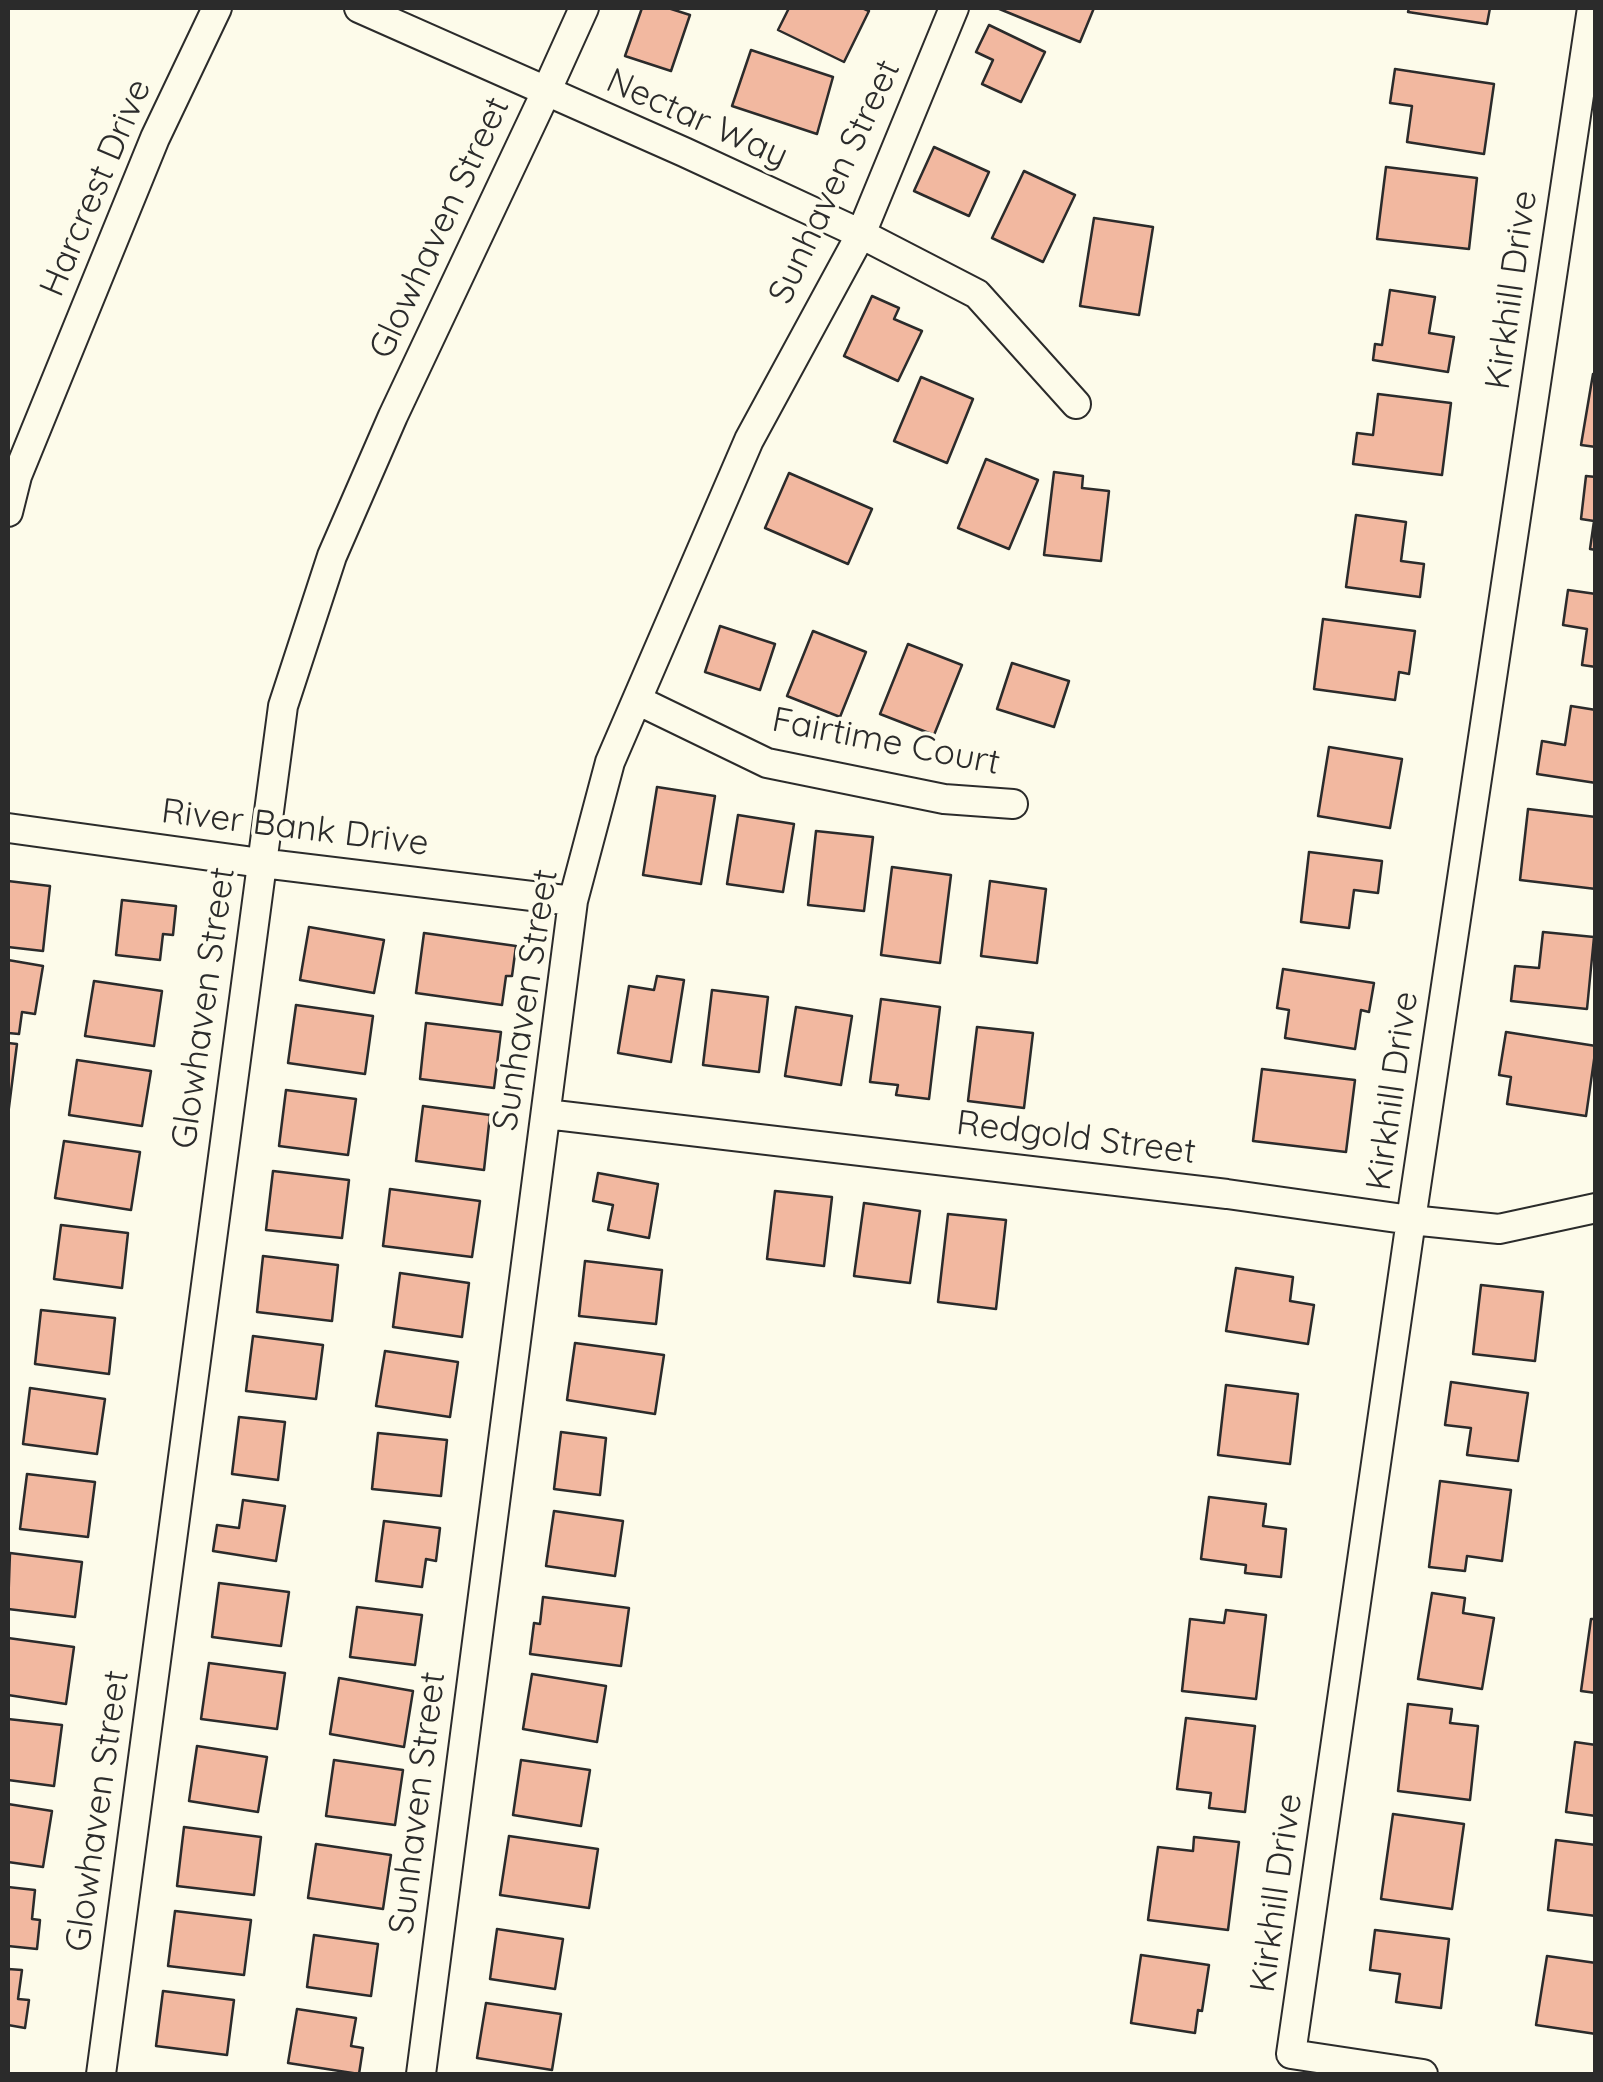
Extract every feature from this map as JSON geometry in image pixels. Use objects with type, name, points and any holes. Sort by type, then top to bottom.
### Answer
[{"type":"street","name":"Harcrest Drive","points":[[8,512],[17,476],[155,138],[217,8]]},
{"type":"street","name":"Nectar Way","points":[[359,8],[684,152],[861,234],[977,294],[1076,404]]},
{"type":"street","name":"Glowhaven Street","points":[[101,2074],[283,706],[332,556],[393,416],[584,8]]},
{"type":"street","name":"Sunhaven Street","points":[[421,2074],[574,901],[610,762],[749,440],[861,234],[954,8]]},
{"type":"street","name":"Kirkhill Drive","points":[[1423,2074],[1291,2054],[1592,8]]},
{"type":"street","name":"Fairtime Court","points":[[637,700],[767,763],[944,799],[1013,804]]},
{"type":"street","name":"River Bank Drive","points":[[8,828],[574,901]]},
{"type":"street","name":"Redgold Street","points":[[546,1114],[1499,1229],[1596,1208]]},
{"type":"building","points":[[642,8],[668,8],[690,15],[671,71],[625,56]]},
{"type":"building","points":[[789,8],[869,11],[844,62],[778,30]]},
{"type":"building","points":[[997,8],[1094,8],[1080,42]]},
{"type":"building","points":[[1409,8],[1490,8],[1487,24],[1408,12]]},
{"type":"building","points":[[989,25],[1045,52],[1021,102],[982,84],[993,60],[976,52]]},
{"type":"building","points":[[751,50],[833,77],[817,134],[732,106]]},
{"type":"building","points":[[1395,69],[1494,84],[1484,154],[1407,142],[1412,106],[1390,103]]},
{"type":"building","points":[[934,147],[989,172],[969,216],[914,191]]},
{"type":"building","points":[[1386,167],[1477,178],[1469,249],[1377,239]]},
{"type":"building","points":[[1024,171],[1075,195],[1043,262],[992,238]]},
{"type":"building","points":[[1094,218],[1153,227],[1139,315],[1080,306]]},
{"type":"building","points":[[1390,290],[1435,297],[1429,333],[1454,337],[1448,372],[1373,360],[1375,344],[1382,345]]},
{"type":"building","points":[[872,296],[899,308],[894,319],[922,331],[898,381],[844,356]]},
{"type":"building","points":[[1593,374],[1596,375],[1596,447],[1581,445]]},
{"type":"building","points":[[921,377],[973,399],[947,463],[894,441]]},
{"type":"building","points":[[1378,394],[1451,403],[1442,475],[1353,464],[1357,433],[1373,435]]},
{"type":"building","points":[[986,459],[1038,480],[1009,549],[958,528]]},
{"type":"building","points":[[1054,472],[1083,476],[1082,488],[1109,491],[1101,561],[1044,555]]},
{"type":"building","points":[[789,473],[872,509],[848,564],[765,528]]},
{"type":"building","points":[[1586,476],[1596,477],[1596,550],[1590,549],[1594,521],[1581,519]]},
{"type":"building","points":[[1356,515],[1406,522],[1401,561],[1424,564],[1420,597],[1346,587]]},
{"type":"building","points":[[1568,590],[1596,594],[1596,667],[1582,665],[1587,629],[1563,625]]},
{"type":"building","points":[[1323,619],[1415,631],[1409,674],[1399,672],[1395,700],[1314,689]]},
{"type":"building","points":[[720,626],[775,644],[760,690],[705,672]]},
{"type":"building","points":[[813,631],[866,652],[840,717],[787,696]]},
{"type":"building","points":[[908,644],[962,665],[934,735],[880,714]]},
{"type":"building","points":[[1012,663],[1069,681],[1054,727],[997,709]]},
{"type":"building","points":[[1571,706],[1596,710],[1596,783],[1537,774],[1542,741],[1565,745]]},
{"type":"building","points":[[1329,747],[1402,759],[1390,828],[1318,816]]},
{"type":"building","points":[[657,787],[715,796],[701,884],[643,875]]},
{"type":"building","points":[[1528,809],[1596,817],[1596,889],[1520,880]]},
{"type":"building","points":[[738,815],[794,824],[783,892],[727,884]]},
{"type":"building","points":[[816,831],[873,837],[864,911],[808,905]]},
{"type":"building","points":[[1309,852],[1382,861],[1378,893],[1354,890],[1349,928],[1301,922]]},
{"type":"building","points":[[892,867],[951,875],[940,963],[881,955]]},
{"type":"building","points":[[8,881],[50,886],[43,951],[8,947]]},
{"type":"building","points":[[990,881],[1046,889],[1037,963],[981,956]]},
{"type":"building","points":[[122,900],[176,906],[173,935],[163,934],[160,960],[116,955]]},
{"type":"building","points":[[309,927],[384,940],[374,993],[300,980]]},
{"type":"building","points":[[1543,932],[1594,937],[1587,1009],[1511,1001],[1515,966],[1539,968]]},
{"type":"building","points":[[424,933],[516,946],[512,976],[506,976],[502,1005],[416,993]]},
{"type":"building","points":[[8,960],[43,966],[35,1014],[22,1012],[19,1034],[8,1033]]},
{"type":"building","points":[[1283,969],[1374,983],[1369,1012],[1361,1010],[1355,1049],[1285,1038],[1289,1010],[1277,1008]]},
{"type":"building","points":[[657,976],[684,980],[671,1062],[618,1053],[629,986],[654,990]]},
{"type":"building","points":[[94,981],[162,991],[154,1046],[85,1036]]},
{"type":"building","points":[[712,990],[768,997],[759,1072],[703,1065]]},
{"type":"building","points":[[881,999],[940,1007],[929,1099],[896,1095],[898,1085],[870,1082]]},
{"type":"building","points":[[296,1005],[373,1016],[365,1074],[288,1063]]},
{"type":"building","points":[[796,1007],[852,1016],[841,1085],[785,1076]]},
{"type":"building","points":[[426,1023],[501,1032],[494,1088],[420,1079]]},
{"type":"building","points":[[977,1027],[1033,1033],[1024,1108],[968,1101]]},
{"type":"building","points":[[1506,1032],[1596,1046],[1586,1116],[1507,1104],[1511,1077],[1499,1075]]},
{"type":"building","points":[[8,1043],[17,1044],[8,1115]]},
{"type":"building","points":[[77,1060],[151,1071],[142,1126],[69,1115]]},
{"type":"building","points":[[1262,1069],[1355,1080],[1346,1152],[1253,1141]]},
{"type":"building","points":[[286,1090],[356,1099],[348,1155],[279,1146]]},
{"type":"building","points":[[423,1106],[490,1115],[484,1170],[416,1161]]},
{"type":"building","points":[[64,1141],[140,1152],[131,1210],[55,1198]]},
{"type":"building","points":[[273,1171],[349,1180],[342,1238],[266,1230]]},
{"type":"building","points":[[598,1173],[658,1184],[649,1238],[608,1230],[613,1205],[593,1201]]},
{"type":"building","points":[[390,1189],[480,1201],[472,1257],[383,1246]]},
{"type":"building","points":[[775,1191],[832,1197],[824,1266],[767,1259]]},
{"type":"building","points":[[864,1203],[920,1211],[910,1283],[854,1276]]},
{"type":"building","points":[[948,1214],[1006,1220],[996,1309],[938,1302]]},
{"type":"building","points":[[61,1225],[128,1233],[122,1288],[54,1279]]},
{"type":"building","points":[[263,1256],[338,1265],[332,1321],[257,1312]]},
{"type":"building","points":[[585,1261],[662,1270],[656,1324],[579,1316]]},
{"type":"building","points":[[1236,1268],[1293,1277],[1290,1301],[1314,1305],[1308,1344],[1226,1331]]},
{"type":"building","points":[[400,1273],[469,1283],[462,1337],[393,1327]]},
{"type":"building","points":[[1481,1285],[1543,1292],[1535,1361],[1473,1354]]},
{"type":"building","points":[[41,1310],[115,1318],[109,1374],[35,1364]]},
{"type":"building","points":[[253,1336],[323,1345],[316,1399],[246,1391]]},
{"type":"building","points":[[575,1343],[664,1355],[655,1414],[567,1400]]},
{"type":"building","points":[[385,1351],[458,1362],[450,1417],[376,1406]]},
{"type":"building","points":[[1451,1382],[1528,1393],[1518,1461],[1467,1455],[1471,1428],[1445,1425]]},
{"type":"building","points":[[1226,1385],[1298,1394],[1290,1464],[1218,1455]]},
{"type":"building","points":[[30,1388],[105,1399],[97,1454],[23,1444]]},
{"type":"building","points":[[239,1417],[285,1422],[278,1480],[232,1474]]},
{"type":"building","points":[[561,1432],[606,1438],[600,1495],[554,1489]]},
{"type":"building","points":[[378,1433],[447,1440],[441,1496],[372,1489]]},
{"type":"building","points":[[27,1474],[95,1482],[88,1537],[20,1529]]},
{"type":"building","points":[[1440,1481],[1511,1490],[1502,1561],[1467,1556],[1465,1571],[1429,1567]]},
{"type":"building","points":[[1209,1497],[1266,1504],[1263,1526],[1286,1529],[1281,1577],[1245,1573],[1246,1565],[1201,1559]]},
{"type":"building","points":[[243,1500],[285,1506],[276,1561],[213,1551],[217,1525],[239,1528]]},
{"type":"building","points":[[554,1511],[623,1521],[615,1576],[546,1566]]},
{"type":"building","points":[[384,1521],[440,1528],[436,1561],[426,1559],[422,1587],[376,1581]]},
{"type":"building","points":[[10,1553],[82,1562],[75,1617],[8,1609]]},
{"type":"building","points":[[219,1583],[289,1592],[281,1646],[212,1637]]},
{"type":"building","points":[[1432,1593],[1465,1598],[1463,1613],[1494,1618],[1482,1689],[1418,1679]]},
{"type":"building","points":[[543,1597],[629,1608],[621,1666],[530,1654],[534,1623],[540,1624]]},
{"type":"building","points":[[357,1607],[422,1615],[415,1665],[350,1657]]},
{"type":"building","points":[[1226,1610],[1266,1615],[1256,1699],[1182,1691],[1190,1619],[1224,1623]]},
{"type":"building","points":[[1591,1619],[1596,1619],[1596,1693],[1581,1691]]},
{"type":"building","points":[[8,1638],[74,1647],[66,1704],[8,1695]]},
{"type":"building","points":[[209,1663],[285,1673],[277,1729],[201,1719]]},
{"type":"building","points":[[532,1674],[606,1686],[597,1742],[523,1729]]},
{"type":"building","points":[[339,1678],[413,1691],[404,1747],[330,1734]]},
{"type":"building","points":[[1408,1704],[1452,1709],[1450,1723],[1478,1726],[1470,1800],[1398,1791]]},
{"type":"building","points":[[1186,1718],[1255,1726],[1245,1812],[1209,1808],[1211,1793],[1177,1789]]},
{"type":"building","points":[[8,1719],[62,1725],[54,1786],[8,1780]]},
{"type":"building","points":[[1575,1742],[1596,1745],[1596,1816],[1566,1812]]},
{"type":"building","points":[[197,1746],[267,1757],[258,1812],[189,1801]]},
{"type":"building","points":[[334,1760],[403,1770],[395,1825],[326,1816]]},
{"type":"building","points":[[521,1760],[590,1770],[581,1826],[513,1815]]},
{"type":"building","points":[[8,1804],[52,1811],[43,1867],[8,1862]]},
{"type":"building","points":[[1393,1814],[1464,1824],[1452,1909],[1381,1899]]},
{"type":"building","points":[[184,1827],[261,1837],[254,1895],[177,1886]]},
{"type":"building","points":[[509,1836],[598,1849],[589,1908],[500,1895]]},
{"type":"building","points":[[1194,1837],[1239,1842],[1228,1930],[1148,1920],[1158,1847],[1193,1851]]},
{"type":"building","points":[[1556,1840],[1596,1845],[1596,1916],[1548,1910]]},
{"type":"building","points":[[316,1844],[391,1855],[383,1909],[308,1898]]},
{"type":"building","points":[[8,1887],[35,1890],[32,1919],[40,1920],[37,1949],[8,1946]]},
{"type":"building","points":[[175,1911],[251,1920],[244,1975],[168,1966]]},
{"type":"building","points":[[497,1929],[563,1939],[555,1989],[490,1979]]},
{"type":"building","points":[[1375,1930],[1449,1939],[1441,2008],[1396,2002],[1400,1974],[1370,1970]]},
{"type":"building","points":[[314,1935],[378,1944],[371,1996],[307,1987]]},
{"type":"building","points":[[1141,1955],[1209,1965],[1195,2033],[1131,2023]]},
{"type":"building","points":[[1547,1956],[1596,1963],[1596,2034],[1536,2025]]},
{"type":"building","points":[[8,1969],[22,1970],[18,1999],[29,2000],[25,2028],[8,2025]]},
{"type":"building","points":[[163,1991],[234,2000],[227,2055],[156,2046]]},
{"type":"building","points":[[486,2003],[561,2014],[552,2070],[477,2058]]},
{"type":"building","points":[[297,2009],[356,2018],[351,2046],[363,2048],[359,2074],[288,2063]]}]
